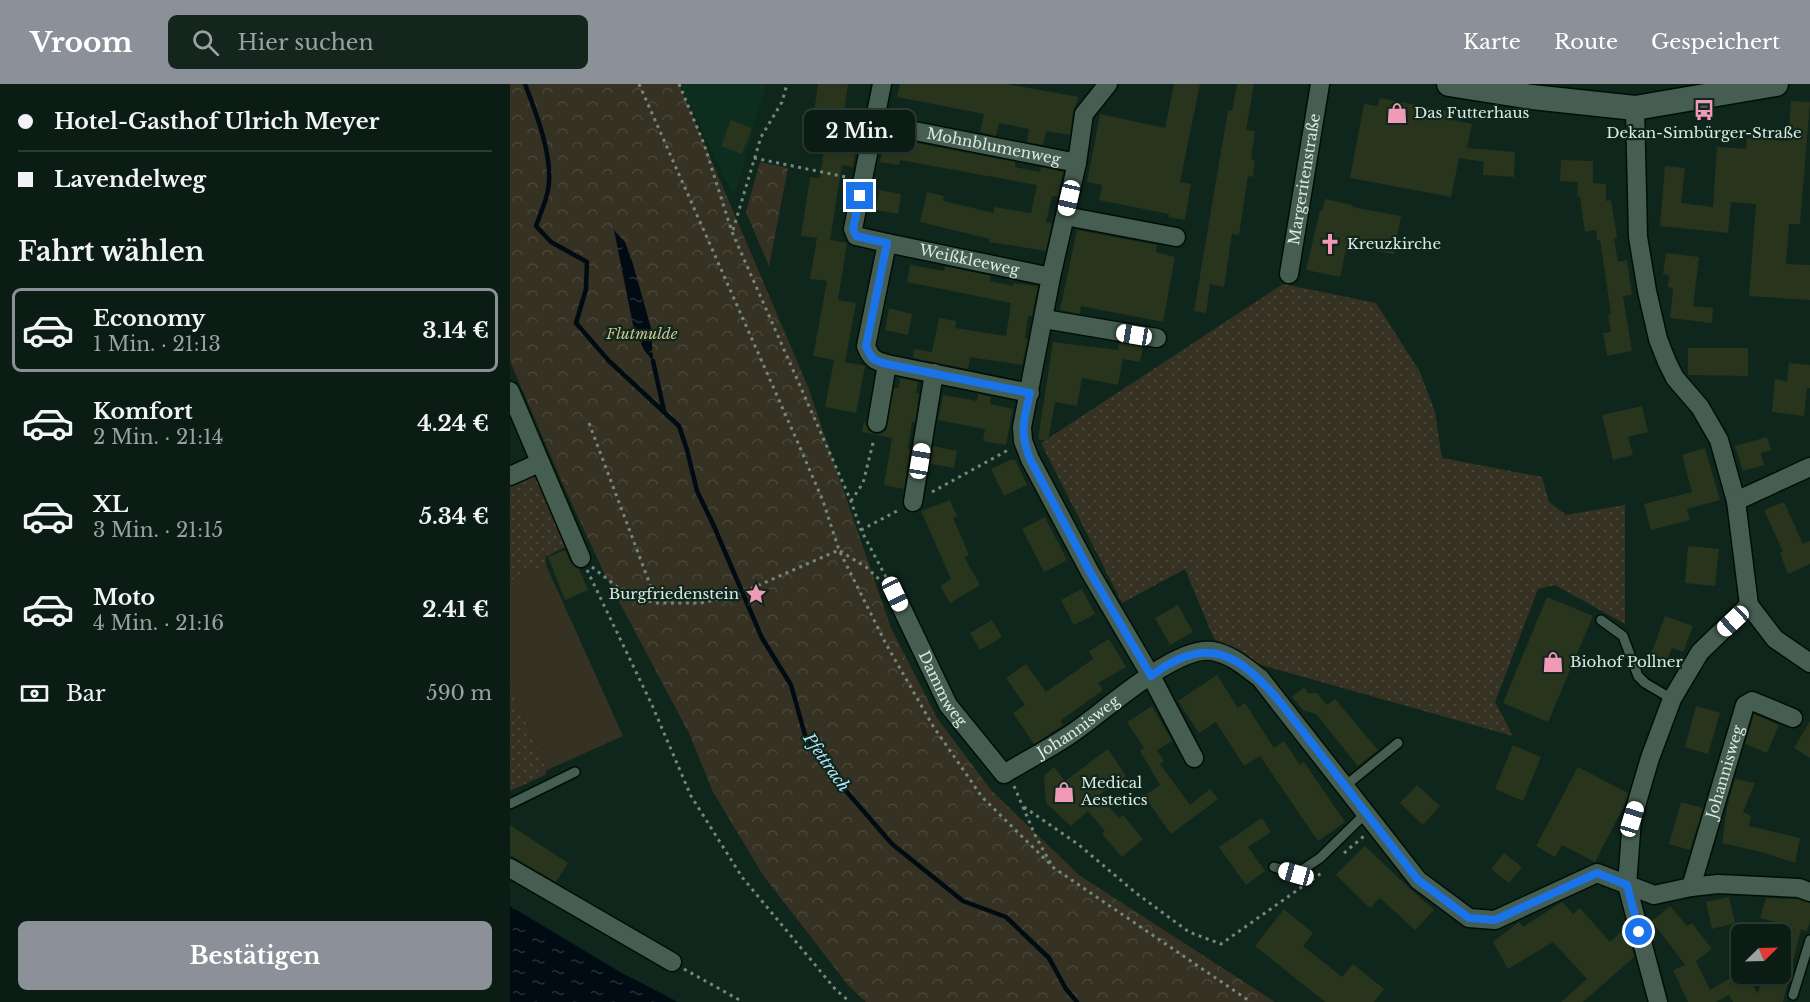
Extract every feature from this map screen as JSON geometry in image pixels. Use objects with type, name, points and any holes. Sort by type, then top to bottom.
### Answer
[{"type":"street","points":[[863,180],[882,84]]},
{"type":"street","points":[[1108,84],[1084,114],[1077,162],[1022,427],[1023,441],[1030,459],[1090,572],[1151,676],[1194,758]]},
{"type":"street","name":"Margeritenstraße","points":[[1289,274],[1320,84]]},
{"type":"street","points":[[1449,84],[1533,90],[1635,108],[1776,84]]},
{"type":"street","points":[[1635,108],[1638,237],[1658,339],[1675,378],[1700,407],[1719,440],[1736,501],[1749,605],[1775,639],[1810,663]]},
{"type":"street","name":"Mohnblumenweg","points":[[874,123],[1077,162]]},
{"type":"street","name":"Weißkleeweg","points":[[863,180],[853,229],[856,236],[1052,278]]},
{"type":"street","points":[[1065,216],[1176,237]]},
{"type":"street","points":[[887,243],[866,346],[874,361],[1030,393]]},
{"type":"street","points":[[1044,319],[1157,338]]},
{"type":"street","points":[[876,423],[887,364]]},
{"type":"street","points":[[913,502],[934,373]]},
{"type":"street","points":[[510,391],[581,558]]},
{"type":"street","points":[[510,476],[539,463]]},
{"type":"street","points":[[1736,501],[1810,467]]},
{"type":"street","name":"Dammweg","points":[[895,594],[948,705],[1004,774]]},
{"type":"street","points":[[1658,1002],[1627,885],[1632,819],[1650,758],[1672,699],[1700,652],[1749,605]]},
{"type":"street","name":"Johannisweg","points":[[1004,774],[1069,736],[1162,667],[1188,655],[1211,651],[1237,660],[1260,678],[1418,880],[1469,918],[1495,920],[1597,873],[1654,896],[1691,887],[1718,884],[1799,888],[1810,892]]},
{"type":"street","name":"Johannisweg","points":[[1691,887],[1745,705],[1752,701],[1792,718]]},
{"type":"street","points":[[510,868],[672,962]]},
{"type":"lane","points":[[1601,620],[1623,636],[1638,676],[1645,683],[1672,699]]},
{"type":"lane","points":[[1345,786],[1398,743]]},
{"type":"lane","points":[[510,804],[575,772]]},
{"type":"lane","points":[[1274,867],[1296,874],[1372,819]]},
{"type":"lane","points":[[1792,995],[1810,940]]},
{"type":"path","points":[[639,84],[823,501],[839,550],[886,644],[933,726],[982,797],[1054,868],[1251,1002]]},
{"type":"path","points":[[679,84],[704,144],[732,232],[851,501],[861,530],[895,594]]},
{"type":"path","points":[[732,232],[760,137],[782,102],[787,84]]},
{"type":"path","points":[[754,158],[863,180]]},
{"type":"path","points":[[589,423],[657,603]]},
{"type":"path","points":[[851,501],[863,483],[876,423]]},
{"type":"path","points":[[861,530],[1023,441]]},
{"type":"path","points":[[581,558],[630,597],[657,603],[700,603],[734,596],[839,550]]},
{"type":"path","points":[[839,550],[866,567],[895,594]]},
{"type":"path","points":[[581,558],[652,705],[691,796],[742,877],[836,990],[850,1002]]},
{"type":"path","points":[[1004,774],[1015,788],[1035,835],[1054,868]]},
{"type":"path","points":[[1024,807],[1079,845],[1136,893],[1189,932],[1221,944],[1324,872]]},
{"type":"path","points":[[1340,857],[1372,819]]},
{"type":"path","points":[[672,962],[743,1002]]},
{"type":"shaded area","points":[[680,84],[766,84],[734,198]]},
{"type":"green space","name":"Flutmulde","points":[[510,84],[679,84],[808,387],[891,628],[937,718],[991,790],[1079,875],[1275,1002],[866,1002],[848,985],[763,875],[713,792],[689,733],[607,579],[510,361]]},
{"type":"green space","points":[[760,162],[788,168],[769,266],[746,212]]},
{"type":"green space","points":[[1283,284],[1376,303],[1420,372],[1435,412],[1442,458],[1542,477],[1549,502],[1566,515],[1625,505],[1625,624],[1555,585],[1538,589],[1495,702],[1513,736],[1261,665],[1214,639],[1185,569],[1122,603],[1041,443]]},
{"type":"green space","points":[[530,476],[540,478],[571,544],[545,557],[546,565],[510,581],[510,482]]},
{"type":"green space","points":[[546,565],[623,736],[547,770],[510,686],[510,581]]},
{"type":"green space","points":[[510,686],[547,770],[545,775],[510,791]]},
{"type":"water","points":[[614,230],[625,242],[633,264],[651,328],[653,361],[644,350],[633,325]]},
{"type":"water","points":[[510,906],[620,972],[678,1002],[510,1002]]},
{"type":"building","points":[[818,84],[848,84],[842,124],[859,127],[853,167],[842,165],[830,240],[847,243],[838,300],[856,303],[845,362],[865,366],[856,413],[825,407],[834,360],[813,356],[827,281],[810,279],[817,238],[801,236],[810,177],[820,178],[828,122],[813,120]]},
{"type":"building","points":[[900,84],[1007,84],[1079,97],[1073,112],[1070,135],[1046,131],[1043,145],[1027,142],[1029,129],[999,123],[996,136],[980,132],[984,114],[897,97]]},
{"type":"building","points":[[1174,84],[1200,84],[1180,182],[1191,184],[1185,220],[1168,217],[1169,214],[1099,200],[1102,185],[1087,182],[1100,114],[1165,128]]},
{"type":"building","points":[[1237,84],[1254,84],[1246,130],[1255,131],[1251,159],[1255,160],[1253,177],[1248,176],[1239,235],[1232,234],[1224,287],[1210,284],[1206,313],[1194,311],[1228,110],[1232,111]]},
{"type":"building","points":[[1379,98],[1454,112],[1452,120],[1472,124],[1467,148],[1515,152],[1514,177],[1483,175],[1484,162],[1459,158],[1451,197],[1350,178],[1364,104],[1378,106]]},
{"type":"building","points":[[1791,101],[1810,102],[1800,224],[1789,224],[1786,264],[1810,265],[1810,300],[1749,296],[1756,204],[1731,202],[1728,233],[1660,226],[1665,166],[1685,168],[1681,203],[1713,207],[1717,147],[1746,149],[1747,138],[1788,141]]},
{"type":"building","points":[[731,120],[752,128],[742,154],[721,146]]},
{"type":"building","points":[[885,137],[1015,162],[1015,167],[1040,172],[1041,167],[1063,172],[1058,197],[1052,196],[1046,222],[1052,223],[1046,251],[989,242],[990,239],[920,222],[927,192],[944,196],[943,201],[994,213],[994,207],[1031,213],[1037,185],[900,160],[899,165],[880,162]]},
{"type":"building","points":[[1561,160],[1593,161],[1593,183],[1606,184],[1606,201],[1611,200],[1617,237],[1614,238],[1618,262],[1627,260],[1632,295],[1623,296],[1632,351],[1607,356],[1603,333],[1611,332],[1608,315],[1611,314],[1600,240],[1597,240],[1596,230],[1585,232],[1580,197],[1577,196],[1578,182],[1560,181]]},
{"type":"building","points":[[879,190],[901,194],[898,214],[876,210]]},
{"type":"building","points":[[1325,199],[1352,205],[1352,207],[1401,216],[1394,254],[1347,246],[1340,277],[1306,270],[1320,210],[1322,211]]},
{"type":"building","points":[[1077,230],[1157,245],[1156,252],[1175,257],[1163,322],[1081,306],[1080,314],[1060,310]]},
{"type":"building","points":[[1666,253],[1699,257],[1693,306],[1713,308],[1712,323],[1670,318],[1673,288],[1668,287],[1669,275],[1663,274]]},
{"type":"building","points":[[910,265],[944,271],[945,266],[991,276],[990,281],[1013,286],[1013,283],[1038,286],[1032,316],[1028,316],[1025,338],[1028,339],[1022,365],[970,357],[968,369],[913,358],[914,349],[932,352],[939,318],[956,321],[955,328],[1006,336],[1011,303],[907,282]]},
{"type":"building","points":[[889,308],[912,314],[908,335],[885,330]]},
{"type":"building","points":[[1053,342],[1118,350],[1119,343],[1143,347],[1140,362],[1123,359],[1118,385],[1082,378],[1077,406],[1055,402],[1048,441],[1038,439]]},
{"type":"building","points":[[1688,348],[1748,348],[1748,376],[1688,375]]},
{"type":"building","points":[[1789,363],[1810,365],[1810,388],[1807,388],[1804,416],[1772,412],[1775,379],[1787,381]]},
{"type":"building","points":[[900,378],[918,382],[916,393],[919,394],[915,423],[912,422],[904,489],[884,485],[892,438],[862,432],[864,421],[869,431],[875,434],[886,430],[894,388],[899,388]]},
{"type":"building","points":[[978,394],[991,397],[990,404],[1013,409],[1006,445],[983,441],[985,429],[938,420],[943,395],[977,401]]},
{"type":"building","points":[[1642,406],[1648,432],[1628,437],[1633,455],[1613,460],[1602,415]]},
{"type":"building","points":[[1767,437],[1771,450],[1761,453],[1764,465],[1743,471],[1735,446]]},
{"type":"building","points":[[933,446],[957,451],[954,468],[931,464]]},
{"type":"building","points":[[1705,448],[1720,500],[1687,509],[1690,520],[1651,530],[1644,504],[1692,492],[1682,455]]},
{"type":"building","points":[[1015,460],[1027,485],[1004,496],[991,469]]},
{"type":"building","points":[[950,500],[957,516],[953,518],[969,555],[964,557],[980,585],[950,603],[940,586],[951,579],[921,511]]},
{"type":"building","points":[[1784,502],[1803,544],[1810,541],[1810,564],[1788,574],[1780,553],[1783,552],[1764,510]]},
{"type":"building","points":[[1045,517],[1067,560],[1044,572],[1022,529]]},
{"type":"building","points":[[1688,546],[1719,549],[1715,586],[1685,583]]},
{"type":"building","points":[[565,550],[571,563],[579,569],[588,590],[565,600],[548,557]]},
{"type":"building","points":[[1082,589],[1095,614],[1074,625],[1061,600]]},
{"type":"building","points":[[1547,597],[1593,616],[1548,722],[1503,703]]},
{"type":"building","points":[[1178,605],[1193,632],[1170,645],[1155,618]]},
{"type":"building","points":[[1665,616],[1693,626],[1683,652],[1672,648],[1667,660],[1651,654]]},
{"type":"building","points":[[992,620],[1002,637],[980,650],[970,633]]},
{"type":"building","points":[[1109,639],[1126,667],[1098,683],[1103,690],[1060,721],[1063,725],[1034,744],[1013,713],[1025,705],[1006,678],[1026,664],[1046,692],[1093,659],[1089,651]]},
{"type":"building","points":[[1217,675],[1238,708],[1245,703],[1274,748],[1284,741],[1300,765],[1304,762],[1345,822],[1318,841],[1260,756],[1244,766],[1216,722],[1199,733],[1178,701]]},
{"type":"building","points":[[1304,687],[1308,693],[1317,693],[1327,705],[1335,699],[1378,750],[1358,766],[1316,714],[1303,710],[1292,697]]},
{"type":"building","points":[[1152,706],[1172,741],[1157,750],[1164,761],[1160,764],[1190,805],[1210,789],[1218,799],[1171,834],[1144,796],[1160,785],[1140,751],[1144,748],[1127,722]]},
{"type":"building","points":[[1696,706],[1720,713],[1708,754],[1685,747]]},
{"type":"building","points":[[1754,714],[1779,725],[1767,753],[1745,744]]},
{"type":"building","points":[[1810,721],[1810,758],[1794,748]]},
{"type":"building","points":[[1513,745],[1541,757],[1523,801],[1495,789]]},
{"type":"building","points":[[1108,749],[1126,776],[1099,795],[1119,818],[1123,815],[1143,839],[1122,857],[1102,834],[1105,831],[1088,811],[1071,826],[1046,803],[1044,776],[1054,767],[1065,781]]},
{"type":"building","points":[[1578,767],[1628,793],[1624,806],[1595,862],[1562,845],[1555,857],[1536,846]]},
{"type":"building","points":[[1735,779],[1755,783],[1743,812],[1751,816],[1749,826],[1800,838],[1795,863],[1722,843],[1727,807]]},
{"type":"building","points":[[1417,785],[1440,806],[1423,825],[1400,803]]},
{"type":"building","points":[[1681,802],[1703,808],[1690,850],[1669,844]]},
{"type":"building","points":[[1262,818],[1271,832],[1248,847],[1265,871],[1246,885],[1219,847]]},
{"type":"building","points":[[510,825],[568,863],[556,882],[510,855]]},
{"type":"building","points":[[1365,846],[1434,910],[1415,930],[1380,898],[1370,908],[1336,875]]},
{"type":"building","points":[[1504,853],[1522,867],[1509,883],[1491,869]]},
{"type":"building","points":[[1729,897],[1735,923],[1712,929],[1706,902]]},
{"type":"building","points":[[1766,898],[1797,899],[1810,903],[1810,921],[1807,931],[1801,929],[1791,970],[1791,924],[1780,924],[1760,918]]},
{"type":"building","points":[[1562,902],[1573,914],[1580,908],[1610,942],[1622,931],[1630,939],[1634,957],[1583,1002],[1561,1002],[1587,979],[1553,942],[1508,969],[1493,942],[1519,922],[1523,927]]},
{"type":"building","points":[[1670,906],[1687,926],[1692,923],[1712,949],[1696,961],[1710,990],[1731,978],[1731,984],[1752,984],[1758,994],[1760,984],[1787,984],[1783,1002],[1733,1002],[1729,995],[1716,1002],[1688,1002],[1673,970],[1685,965],[1652,921]]},
{"type":"building","points":[[1284,909],[1313,933],[1303,946],[1342,977],[1353,964],[1384,989],[1374,1002],[1325,1002],[1255,946]]},
{"type":"waterway","name":"Pfettrach","points":[[525,84],[543,136],[548,164],[548,190],[536,226],[551,242],[587,262],[586,289],[576,323],[609,361],[679,426],[697,491],[762,638],[791,685],[805,735],[834,777],[892,844],[963,901],[1006,917],[1049,958],[1066,989],[1077,1002]]},
{"type":"waterway","name":"Pfettrach","points":[[653,361],[664,411]]},
{"type":"place","name":"Dekan-Simbürger-Straße","points":[[1704,110]]},
{"type":"place","name":"Das Futterhaus","points":[[1397,113]]},
{"type":"place","name":"Kreuzkirche","points":[[1330,244]]},
{"type":"place","name":"Burgfriedenstein","points":[[756,594]]},
{"type":"place","name":"Biohof Pollner","points":[[1553,662]]},
{"type":"place","name":"Medical Aestetics","points":[[1064,792]]},
{"type":"route","points":[[860,196],[853,229],[856,236],[887,243],[866,346],[870,356],[874,361],[1030,393],[1022,427],[1023,441],[1030,459],[1090,572],[1151,676],[1162,667],[1188,655],[1211,651],[1237,660],[1260,678],[1280,702],[1418,880],[1469,918],[1495,920],[1597,873],[1627,885],[1639,932]]}]
